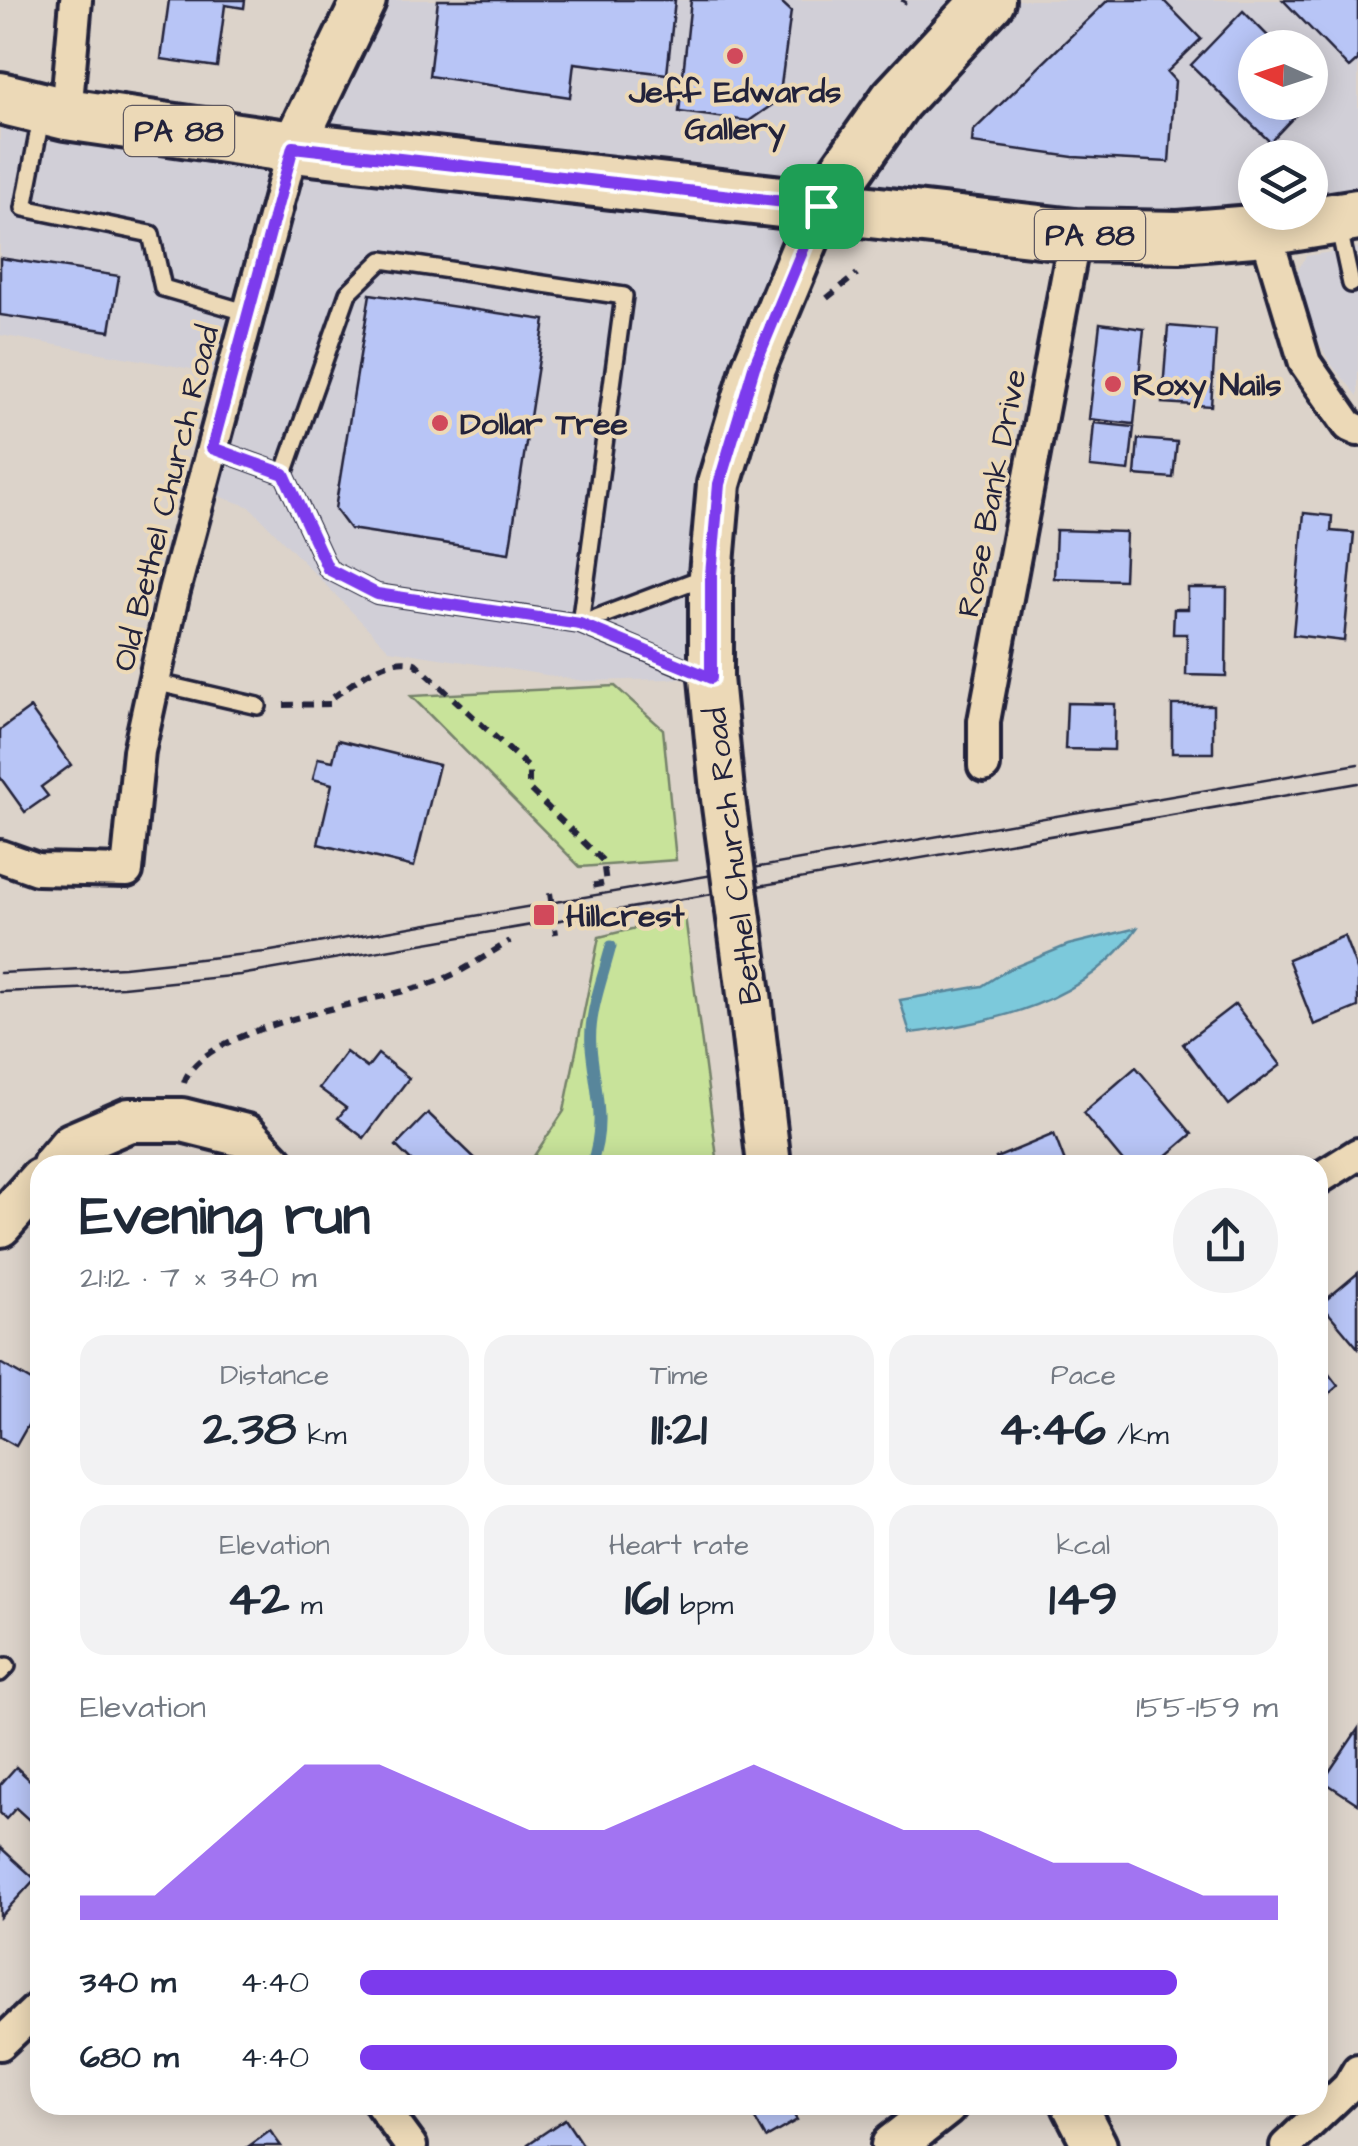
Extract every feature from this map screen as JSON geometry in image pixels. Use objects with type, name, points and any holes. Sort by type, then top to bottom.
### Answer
[{"type":"main road","points":[[821,206],[896,100],[989,0]]},
{"type":"main road","name":"PA 88","points":[[36,107],[293,147],[1075,235],[1179,237],[1265,230]]},
{"type":"street","points":[[36,107],[76,0]]},
{"type":"street","points":[[293,147],[364,0]]},
{"type":"street","name":"Old Bethel Church Road","points":[[0,856],[37,869],[127,871],[140,751],[154,682],[293,147]]},
{"type":"street","name":"Bethel Church Road","points":[[768,1155],[722,791],[711,678],[711,575],[719,484],[754,367],[821,206]]},
{"type":"street","points":[[1265,230],[1305,363],[1350,426],[1358,430]]},
{"type":"street","name":"Rose Bank Drive","points":[[984,766],[984,721],[1075,235]]},
{"type":"street","points":[[62,1155],[71,1145],[129,1120],[182,1120],[259,1150]]},
{"type":"street","points":[[1328,1173],[1358,1154]]},
{"type":"street","points":[[0,1225],[30,1191]]},
{"type":"street","points":[[0,2044],[30,2016]]},
{"type":"street","points":[[1328,2107],[1348,2088],[1358,2070]]},
{"type":"street","points":[[388,2115],[411,2146]]},
{"type":"street","points":[[893,2146],[932,2115]]},
{"type":"street","points":[[1079,2115],[1095,2146]]},
{"type":"street","points":[[1286,2146],[1319,2115]]},
{"type":"lane","points":[[36,107],[24,208],[151,234],[163,288],[248,313]]},
{"type":"lane","points":[[1348,217],[1350,284]]},
{"type":"lane","points":[[580,624],[624,296],[382,260],[348,293],[284,474],[328,569],[377,594],[580,624],[711,678]]},
{"type":"lane","points":[[212,448],[284,474]]},
{"type":"lane","points":[[580,624],[711,575]]},
{"type":"lane","points":[[154,682],[258,706]]},
{"type":"path","points":[[822,302],[857,274]]},
{"type":"path","points":[[258,706],[330,704],[332,698],[372,672],[403,659],[415,663],[529,768],[529,789],[603,860],[606,883],[590,886]]},
{"type":"path","points":[[550,893],[556,934]]},
{"type":"path","points":[[182,1120],[185,1078],[211,1048],[283,1023],[442,980],[510,941]]},
{"type":"shaded area","points":[[364,0],[1358,0],[1358,215],[1328,214],[1328,140],[1238,140],[1238,213],[821,206],[754,367],[711,678],[584,681],[389,650],[250,507],[201,490],[231,376],[0,335],[0,98],[293,147]]},
{"type":"shaded area","points":[[1358,248],[1358,396],[1330,363],[1309,324],[1297,272],[1306,256]]},
{"type":"green space","points":[[615,686],[663,729],[676,860],[580,867],[411,696]]},
{"type":"green space","points":[[685,916],[717,1155],[535,1155],[564,1111],[599,937]]},
{"type":"water","points":[[1137,928],[1116,954],[1065,992],[1005,1015],[910,1033],[900,1000],[982,986],[1007,970],[1068,945]]},
{"type":"building","points":[[169,0],[245,0],[244,8],[225,5],[217,67],[161,59]]},
{"type":"building","points":[[438,0],[675,0],[667,74],[574,63],[570,97],[429,76]]},
{"type":"building","name":"Jeff Edwards Gallery","points":[[691,0],[779,0],[791,11],[779,100],[749,121],[679,112]]},
{"type":"building","points":[[1108,0],[1163,0],[1201,39],[1167,72],[1175,81],[1169,162],[1073,157],[972,143],[973,131]]},
{"type":"building","points":[[1283,0],[1358,0],[1358,60],[1349,68],[1328,46],[1328,30],[1312,30]]},
{"type":"building","points":[[1243,11],[1262,30],[1238,30],[1238,111],[1191,65]]},
{"type":"building","points":[[1247,120],[1291,120],[1272,140]]},
{"type":"building","points":[[0,258],[119,276],[110,331],[0,315]]},
{"type":"building","points":[[370,294],[545,320],[509,553],[350,529],[335,509]]},
{"type":"building","points":[[1100,323],[1144,329],[1134,424],[1089,419]]},
{"type":"building","points":[[1168,326],[1216,330],[1211,406],[1162,403]]},
{"type":"building","points":[[1094,423],[1134,427],[1129,471],[1090,467]]},
{"type":"building","points":[[1138,439],[1177,442],[1173,478],[1135,475]]},
{"type":"building","points":[[1304,513],[1332,516],[1331,531],[1354,533],[1344,641],[1293,635]]},
{"type":"building","points":[[1056,530],[1126,532],[1124,580],[1054,578]]},
{"type":"building","points":[[1188,588],[1227,588],[1226,676],[1186,675],[1187,634],[1173,634],[1174,609],[1188,609]]},
{"type":"building","points":[[1067,703],[1115,704],[1114,750],[1065,749]]},
{"type":"building","points":[[1172,705],[1213,705],[1213,753],[1172,753]]},
{"type":"building","points":[[30,708],[71,765],[41,787],[48,796],[25,812],[0,777],[0,730]]},
{"type":"building","points":[[338,740],[439,765],[414,867],[318,844],[332,784],[313,779],[318,758],[333,761]]},
{"type":"building","points":[[1344,936],[1358,972],[1358,1007],[1314,1025],[1288,959]]},
{"type":"building","points":[[1235,1004],[1281,1065],[1229,1105],[1183,1044]]},
{"type":"building","points":[[346,1052],[367,1068],[378,1054],[409,1078],[364,1138],[338,1118],[346,1108],[319,1088]]},
{"type":"building","points":[[1136,1067],[1192,1134],[1168,1155],[1118,1155],[1083,1113]]},
{"type":"building","points":[[428,1113],[472,1155],[405,1155],[396,1146]]},
{"type":"building","points":[[1054,1134],[1062,1155],[1003,1155]]},
{"type":"building","points":[[1358,1273],[1358,1348],[1328,1312],[1328,1298]]},
{"type":"building","points":[[0,1363],[30,1380],[30,1422],[16,1446],[0,1437]]},
{"type":"building","points":[[1328,1373],[1338,1386],[1328,1394]]},
{"type":"building","points":[[1358,1729],[1358,1804],[1328,1784],[1328,1774]]},
{"type":"building","points":[[16,1767],[30,1780],[30,1821],[16,1808],[6,1819],[0,1813],[0,1785]]},
{"type":"building","points":[[0,1847],[30,1874],[30,1884],[0,1917]]},
{"type":"building","points":[[753,2115],[794,2115],[797,2120],[766,2138]]},
{"type":"building","points":[[565,2119],[583,2146],[528,2144]]},
{"type":"building","points":[[270,2131],[281,2146],[249,2146]]},
{"type":"waterway","points":[[594,1155],[599,1121],[592,1022],[611,946]]},
{"type":"tram line","points":[[0,973],[124,967],[265,952],[1358,764]]},
{"type":"tram line","points":[[0,992],[123,987],[240,975],[1358,783]]},
{"type":"place","name":"Jeff Edwards Gallery","points":[[735,56]]},
{"type":"place","name":"Roxy Nails","points":[[1113,384]]},
{"type":"place","name":"Dollar Tree","points":[[440,423]]},
{"type":"place","name":"Hillcrest","points":[[544,915]]},
{"type":"route","points":[[293,147],[821,206],[754,367],[719,484],[711,575],[711,678],[580,624],[377,594],[328,569],[284,474],[212,448],[293,147]]}]
